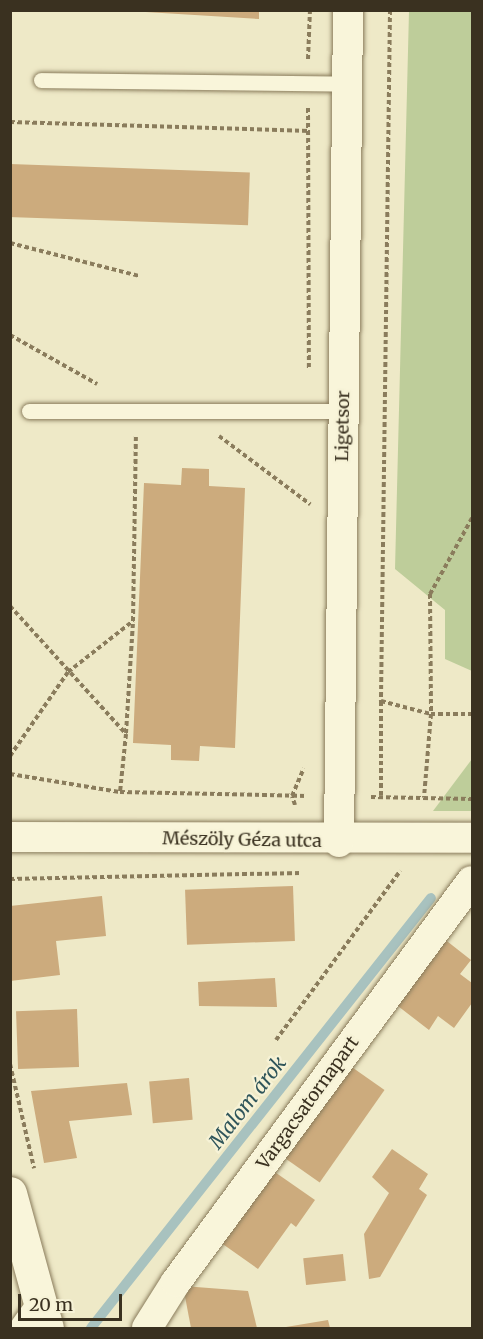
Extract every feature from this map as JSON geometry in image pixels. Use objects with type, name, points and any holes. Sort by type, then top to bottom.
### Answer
[{"type":"main road","points":[[10,1193],[40,1322]]},
{"type":"street","name":"Ligetsor","points":[[339,842],[348,10]]},
{"type":"street","name":"Mészöly Géza utca","points":[[10,837],[339,842],[472,838]]},
{"type":"street","name":"Vargacsatornapart","points":[[147,1329],[176,1282],[472,881]]},
{"type":"lane","points":[[41,80],[347,84]]},
{"type":"lane","points":[[29,411],[190,414],[343,411]]},
{"type":"path","points":[[381,797],[390,10]]},
{"type":"path","points":[[10,122],[346,132]]},
{"type":"path","points":[[10,243],[139,276]]},
{"type":"path","points":[[10,335],[118,396],[137,413],[133,621],[120,792]]},
{"type":"path","points":[[190,414],[310,504]]},
{"type":"path","points":[[424,798],[431,714],[430,594],[472,518]]},
{"type":"path","points":[[10,606],[126,734]]},
{"type":"path","points":[[10,756],[68,672],[133,621]]},
{"type":"path","points":[[381,701],[431,714],[472,714]]},
{"type":"path","points":[[10,774],[120,792],[472,799]]},
{"type":"path","points":[[276,1040],[400,871]]},
{"type":"path","points":[[388,872],[410,871]]},
{"type":"path","points":[[10,879],[305,873]]},
{"type":"green space","points":[[409,11],[472,11],[472,671],[445,659],[445,610],[395,569]]},
{"type":"green space","points":[[472,759],[472,811],[433,811]]},
{"type":"building","points":[[113,10],[259,10],[259,19]]},
{"type":"building","points":[[10,164],[250,172],[248,225],[10,217]]},
{"type":"building","points":[[182,468],[209,469],[209,486],[245,488],[235,748],[200,746],[199,761],[171,760],[171,745],[133,743],[144,483],[181,485]]},
{"type":"building","points":[[293,886],[295,941],[187,945],[185,890]]},
{"type":"building","points":[[102,896],[106,936],[56,941],[60,975],[10,981],[10,906]]},
{"type":"building","points":[[443,938],[471,960],[460,974],[472,983],[472,1003],[454,1028],[438,1016],[429,1030],[394,1003]]},
{"type":"building","points":[[275,978],[277,1007],[199,1006],[198,982]]},
{"type":"building","points":[[77,1009],[79,1067],[18,1069],[16,1011]]},
{"type":"building","points":[[346,1063],[385,1090],[320,1183],[281,1156]]},
{"type":"building","points":[[189,1078],[193,1120],[153,1123],[149,1081]]},
{"type":"building","points":[[127,1083],[132,1115],[69,1121],[77,1158],[44,1163],[31,1091]]},
{"type":"building","points":[[392,1149],[428,1174],[419,1189],[427,1195],[380,1277],[369,1279],[364,1234],[389,1193],[372,1177]]},
{"type":"building","points":[[269,1168],[315,1200],[296,1227],[291,1223],[258,1269],[217,1240]]},
{"type":"building","points":[[343,1254],[346,1281],[306,1285],[303,1258]]},
{"type":"building","points":[[183,1286],[248,1291],[257,1328],[191,1328]]},
{"type":"building","points":[[328,1320],[330,1328],[286,1328],[286,1327]]},
{"type":"waterway","name":"Malom árok","points":[[91,1328],[431,898]]}]
